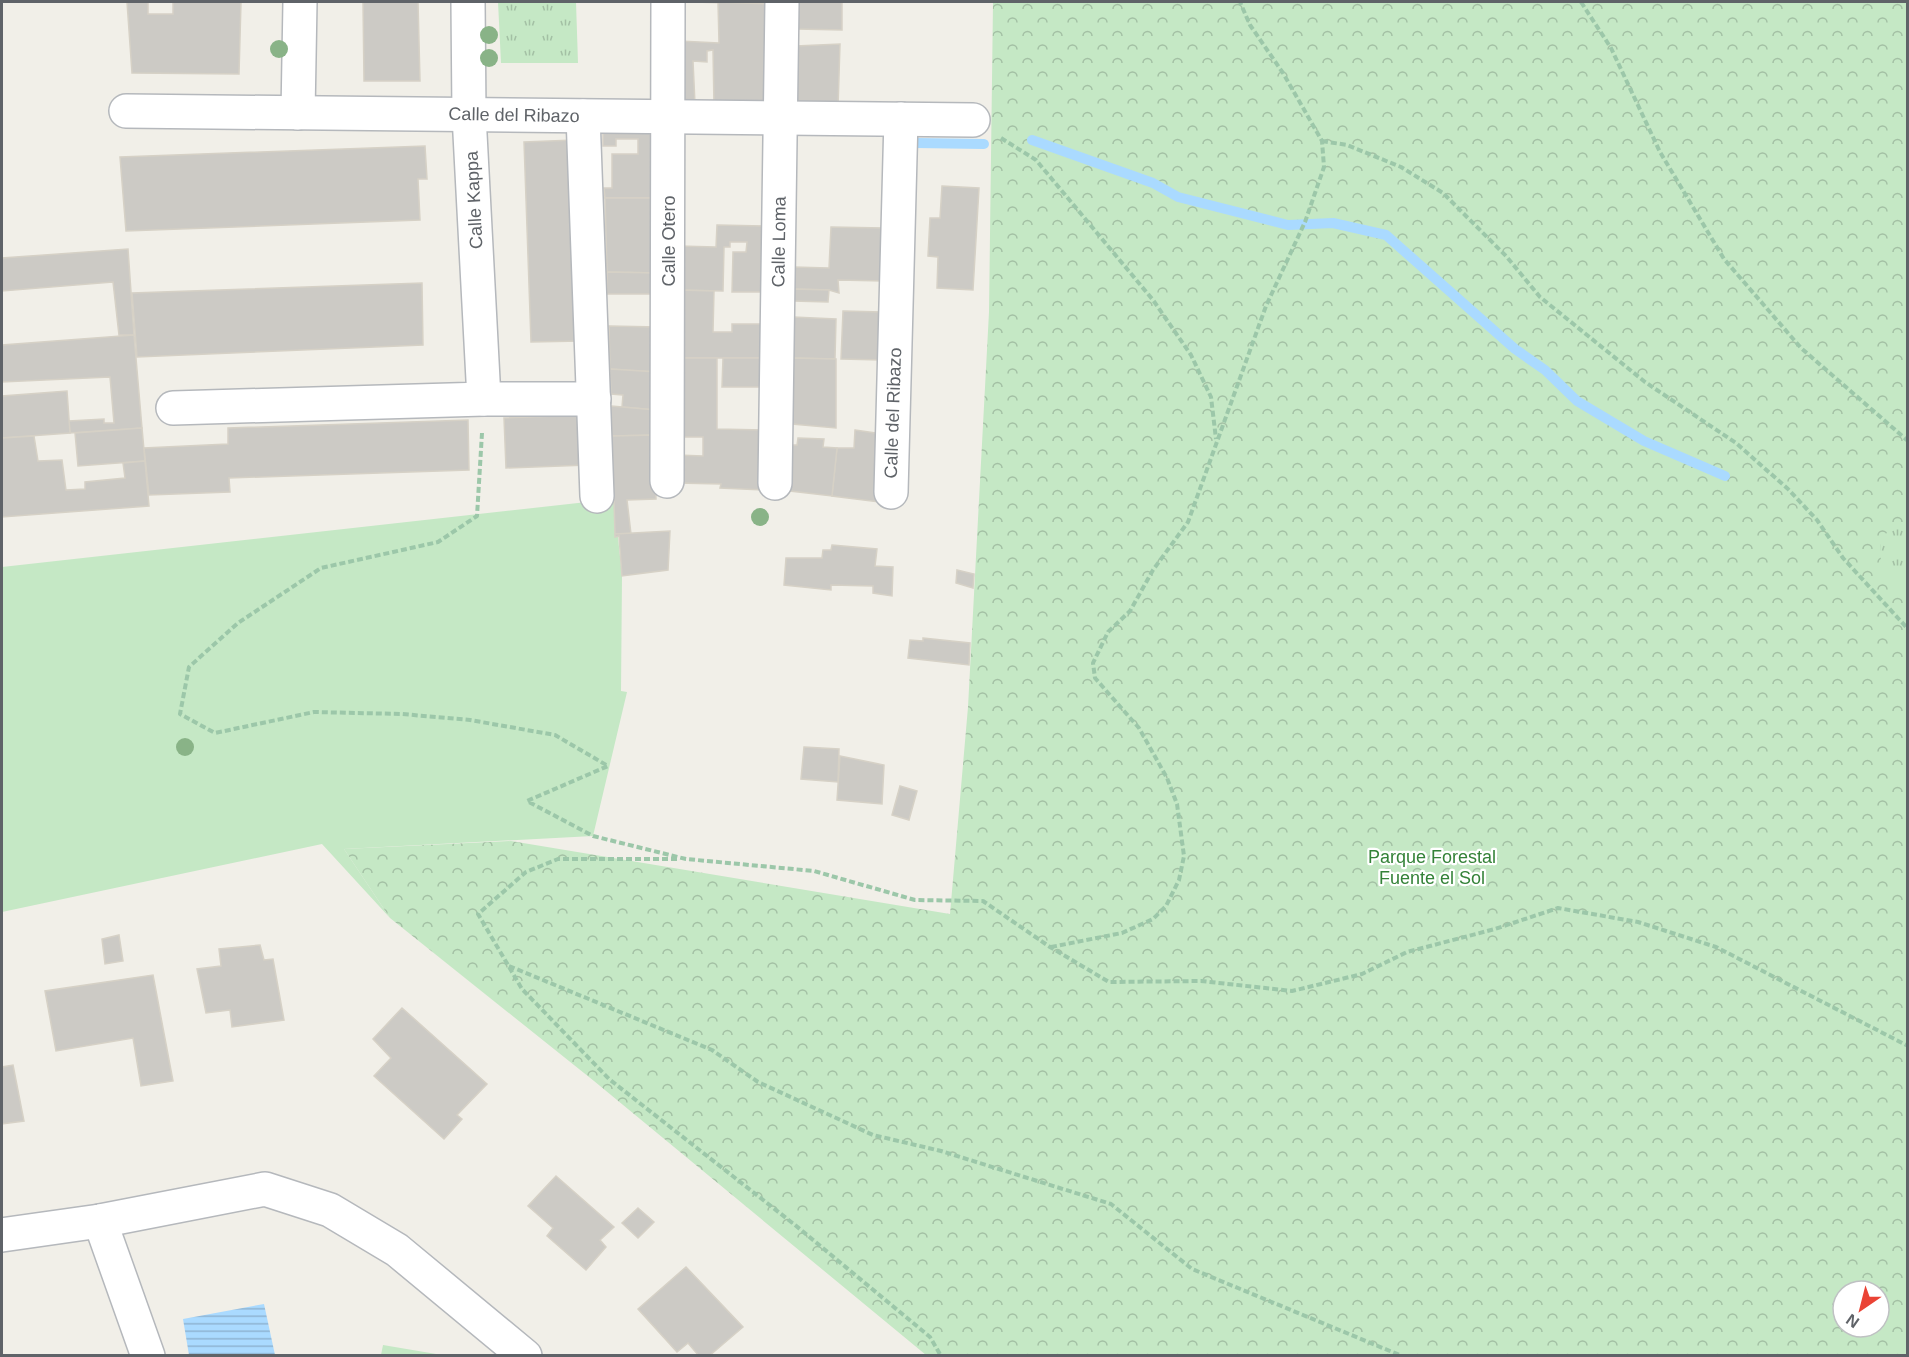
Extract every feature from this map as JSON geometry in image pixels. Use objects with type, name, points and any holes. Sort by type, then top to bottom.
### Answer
[{"type":"street","points":[[298,113],[300,2]]},
{"type":"street","name":"Calle Kappa","points":[[468,2],[470,115],[484,399]]},
{"type":"street","name":"Calle Otero","points":[[667,481],[668,2]]},
{"type":"street","name":"Calle Loma","points":[[775,483],[782,2]]},
{"type":"street","name":"Calle del Ribazo","points":[[126,111],[973,120]]},
{"type":"street","points":[[583,116],[597,496]]},
{"type":"street","name":"Calle del Ribazo","points":[[891,492],[901,119]]},
{"type":"street","points":[[172,408],[484,399],[594,399]]},
{"type":"street","points":[[2,1235],[100,1221],[266,1189],[330,1210],[397,1250],[525,1356]]},
{"type":"street","points":[[100,1221],[148,1356]]},
{"type":"path","points":[[1050,947],[1122,933],[1153,919],[1166,906],[1179,880],[1184,856],[1177,804],[1167,778],[1139,728],[1095,678],[1093,663],[1108,632],[1130,611],[1153,570],[1188,522],[1266,306],[1313,202],[1324,167],[1322,141],[1283,73],[1250,25],[1240,2]]},
{"type":"path","points":[[1581,2],[1611,48],[1660,152],[1724,260],[1801,348],[1908,441]]},
{"type":"path","points":[[973,120],[1036,160],[1153,300],[1191,355],[1211,397],[1216,440]]},
{"type":"path","points":[[1322,141],[1347,145],[1401,167],[1443,193],[1506,255],[1540,297],[1645,382],[1736,443],[1788,489],[1817,519],[1844,558],[1908,629]]},
{"type":"path","points":[[484,399],[477,516],[438,542],[321,568],[247,617],[189,667],[180,714],[215,733],[314,712],[402,714],[470,720],[555,735],[608,765],[527,801],[593,836],[686,859]]},
{"type":"path","points":[[941,1356],[930,1337],[795,1225],[609,1079],[522,989],[478,914],[526,872],[558,858],[686,859],[814,872],[915,900],[983,901],[1050,947],[1109,982],[1201,981],[1292,991],[1362,974],[1407,952],[1495,929],[1558,908],[1638,922],[1716,947],[1908,1046]]},
{"type":"path","points":[[509,966],[712,1050],[758,1082],[873,1135],[941,1151],[1111,1204],[1192,1269],[1402,1356]]},
{"type":"green space","points":[[498,2],[576,2],[578,63],[501,63]]},
{"type":"green space","name":"Parque Forestal Fuente el Sol","points":[[993,2],[1907,2],[1907,1355],[926,1355],[594,1081],[390,918],[344,849],[511,841],[950,914],[968,707],[989,312]]},
{"type":"green space","points":[[614,499],[622,576],[621,691],[627,692],[593,836],[344,849],[390,918],[322,844],[2,912],[2,567]]},
{"type":"green space","points":[[1894,529],[1907,529],[1907,585],[1892,584],[1881,564],[1880,537]]},
{"type":"green space","points":[[383,1345],[442,1355],[381,1355]]},
{"type":"water","points":[[264,1304],[275,1355],[189,1355],[183,1319]]},
{"type":"building","points":[[127,2],[148,2],[148,14],[173,14],[173,2],[241,2],[239,74],[132,73]]},
{"type":"building","points":[[363,2],[418,2],[420,81],[364,81]]},
{"type":"building","points":[[692,2],[769,2],[769,4]]},
{"type":"building","points":[[718,2],[769,4],[768,105],[714,105],[713,50],[707,51],[707,62],[693,61],[695,104],[679,104],[680,41],[719,43]]},
{"type":"building","points":[[797,2],[842,2],[842,30],[797,29]]},
{"type":"building","points":[[840,44],[838,107],[796,106],[796,46]]},
{"type":"building","points":[[603,123],[657,128],[658,198],[605,198],[604,188],[612,188],[612,154],[638,154],[638,139],[616,139],[616,146],[603,146]]},
{"type":"building","points":[[574,140],[581,341],[531,342],[524,142]]},
{"type":"building","points":[[425,146],[427,179],[418,179],[420,220],[126,231],[120,157]]},
{"type":"building","points":[[942,186],[979,188],[973,290],[937,288],[938,257],[928,256],[930,218],[940,218]]},
{"type":"building","points":[[605,198],[658,198],[657,273],[607,272]]},
{"type":"building","points":[[717,225],[768,226],[767,292],[732,292],[733,252],[746,252],[747,242],[730,242],[730,247],[724,247],[723,291],[678,290],[679,246],[716,247]]},
{"type":"building","points":[[831,227],[884,228],[883,281],[838,280],[839,293],[829,290],[793,289],[794,267],[829,268]]},
{"type":"building","points":[[128,249],[134,335],[119,335],[113,282],[2,291],[2,258]]},
{"type":"building","points":[[607,272],[657,273],[657,294],[607,294]]},
{"type":"building","points":[[422,283],[423,345],[137,357],[132,293]]},
{"type":"building","points":[[793,289],[829,290],[828,302],[793,301]]},
{"type":"building","points":[[678,290],[714,291],[713,332],[732,332],[732,324],[767,324],[766,358],[678,358]]},
{"type":"building","points":[[843,311],[882,312],[881,360],[841,359]]},
{"type":"building","points":[[793,317],[836,319],[835,359],[791,358]]},
{"type":"building","points":[[609,326],[658,327],[657,372],[610,369]]},
{"type":"building","points":[[134,335],[142,428],[70,433],[69,421],[104,419],[104,423],[114,423],[110,377],[2,382],[2,345]]},
{"type":"building","points":[[678,358],[717,358],[717,429],[765,430],[764,490],[720,488],[721,484],[677,483],[678,455],[703,456],[703,437],[677,437]]},
{"type":"building","points":[[723,358],[766,358],[766,387],[722,387]]},
{"type":"building","points":[[791,358],[836,359],[836,428],[792,424]]},
{"type":"building","points":[[610,369],[657,372],[656,410],[622,407],[623,395],[611,394]]},
{"type":"building","points":[[67,391],[70,433],[2,438],[2,396]]},
{"type":"building","points":[[611,406],[656,410],[655,435],[612,436]]},
{"type":"building","points":[[585,415],[587,465],[506,468],[504,418]]},
{"type":"building","points":[[468,420],[469,470],[229,478],[230,492],[149,495],[144,448],[228,444],[228,428]]},
{"type":"building","points":[[142,428],[145,461],[78,466],[75,433]]},
{"type":"building","points":[[855,430],[882,434],[879,502],[832,496],[837,448],[854,448]]},
{"type":"building","points":[[655,435],[656,499],[627,500],[631,534],[615,534],[612,436]]},
{"type":"building","points":[[34,436],[38,461],[62,460],[66,490],[85,489],[85,482],[125,478],[123,463],[145,461],[149,506],[2,517],[2,438]]},
{"type":"building","points":[[798,438],[824,439],[823,447],[837,448],[832,496],[790,491],[791,445],[797,445]]},
{"type":"building","points":[[670,531],[668,570],[622,576],[619,536],[615,537],[615,534]]},
{"type":"building","points":[[832,545],[877,549],[875,566],[893,567],[892,596],[873,593],[873,586],[831,585],[831,590],[784,585],[786,558],[822,558],[823,550],[831,550]]},
{"type":"building","points":[[957,570],[974,574],[973,588],[956,583]]},
{"type":"building","points":[[923,638],[970,643],[969,665],[908,658],[910,640],[923,641]]},
{"type":"building","points":[[804,747],[839,749],[838,782],[801,779]]},
{"type":"building","points":[[840,756],[884,765],[882,804],[837,800]]},
{"type":"building","points":[[900,786],[917,791],[909,820],[892,815]]},
{"type":"building","points":[[119,935],[123,961],[105,964],[102,939]]},
{"type":"building","points":[[260,945],[264,960],[273,959],[284,1020],[232,1027],[230,1010],[206,1013],[197,969],[221,966],[219,949]]},
{"type":"building","points":[[153,975],[173,1081],[141,1086],[133,1038],[56,1051],[45,991]]},
{"type":"building","points":[[402,1008],[487,1084],[457,1115],[462,1119],[444,1139],[374,1076],[391,1058],[373,1039]]},
{"type":"building","points":[[13,1065],[24,1121],[2,1124],[2,1067]]},
{"type":"building","points":[[556,1176],[614,1227],[600,1240],[606,1247],[586,1270],[547,1236],[553,1228],[528,1206]]},
{"type":"building","points":[[638,1208],[654,1222],[638,1238],[622,1223]]},
{"type":"building","points":[[686,1267],[743,1327],[709,1356],[699,1356],[688,1343],[677,1352],[638,1309]]},
{"type":"waterway","points":[[1032,140],[1153,183],[1178,197],[1288,225],[1333,223],[1386,235],[1515,349],[1545,370],[1577,401],[1644,441],[1725,476]]},
{"type":"waterway","points":[[916,143],[984,144]]}]
